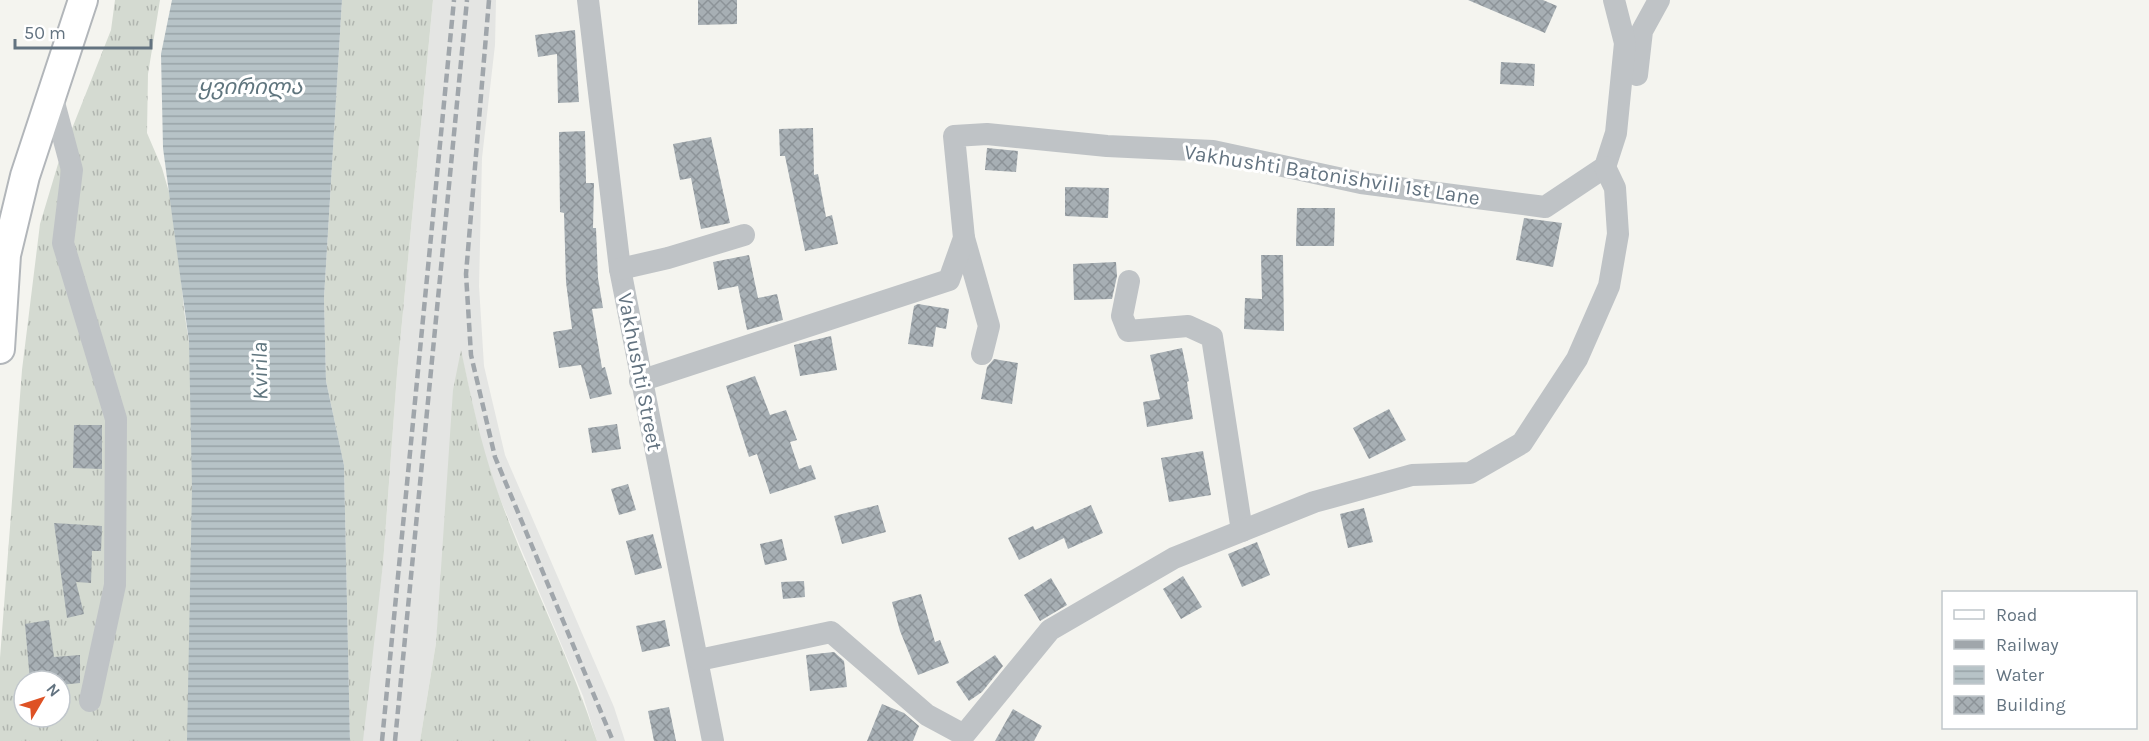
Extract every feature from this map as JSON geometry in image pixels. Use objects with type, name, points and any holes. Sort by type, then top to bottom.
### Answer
[{"type":"main road","points":[[0,349],[12,179],[52,95],[82,0]]},
{"type":"street","name":"Vakhushti Street","points":[[588,0],[620,269],[640,381],[699,660],[713,741]]},
{"type":"street","points":[[699,660],[831,632],[927,716],[969,738],[1050,630],[1174,558],[1314,502],[1412,475],[1470,473],[1522,443],[1577,359],[1609,286],[1618,234],[1615,188],[1605,167],[1616,133],[1625,43],[1614,0]]},
{"type":"street","points":[[1620,90],[1635,88],[1642,31],[1659,0]]},
{"type":"street","points":[[52,95],[72,170],[63,243],[116,419],[115,585],[90,701]]},
{"type":"street","name":"Vakhushti Batonishvili 1st Lane","points":[[640,381],[949,280],[964,238],[954,136],[987,134],[1107,146],[1213,151],[1361,183],[1545,207],[1605,167]]},
{"type":"street","points":[[620,269],[668,258],[744,235]]},
{"type":"street","points":[[964,238],[989,326],[982,354]]},
{"type":"street","points":[[1129,281],[1122,316],[1128,331],[1188,326],[1212,338],[1242,531]]},
{"type":"shaded area","points":[[433,0],[496,0],[495,45],[482,158],[479,286],[484,366],[505,455],[614,707],[625,741],[597,741],[583,696],[496,489],[482,447],[461,352],[436,643],[420,741],[360,741],[383,564],[397,374]]},
{"type":"green space","points":[[115,0],[160,0],[148,74],[147,133],[162,168],[175,213],[184,310],[211,490],[237,741],[0,741],[0,658],[22,370],[40,224],[58,164],[111,30]]},
{"type":"green space","points":[[342,0],[433,0],[397,374],[383,564],[363,741],[350,741],[344,465],[326,381],[324,298]]},
{"type":"green space","points":[[461,350],[490,470],[520,551],[574,677],[597,741],[420,741],[436,643],[453,390]]},
{"type":"water","name":"ყვირილა","points":[[172,0],[342,0],[324,298],[326,381],[344,465],[350,741],[187,741],[192,488],[189,342],[163,148],[161,54]]},
{"type":"building","points":[[698,0],[737,0],[737,24],[698,25]]},
{"type":"building","points":[[1468,0],[1543,0],[1557,6],[1545,33]]},
{"type":"building","points":[[575,30],[579,102],[558,103],[557,54],[538,57],[535,35]]},
{"type":"building","points":[[1501,62],[1535,64],[1534,86],[1500,84]]},
{"type":"building","points":[[813,128],[814,175],[818,174],[826,217],[832,215],[838,244],[805,251],[785,156],[780,156],[779,129]]},
{"type":"building","points":[[585,131],[586,183],[594,183],[593,228],[596,228],[598,278],[603,308],[592,309],[602,368],[605,367],[612,394],[590,399],[581,365],[559,368],[553,332],[572,329],[566,282],[564,213],[560,212],[559,132]]},
{"type":"building","points":[[711,137],[730,223],[701,229],[691,178],[680,180],[673,144]]},
{"type":"building","points":[[987,148],[1018,151],[1016,172],[985,170]]},
{"type":"building","points":[[1065,187],[1109,188],[1108,218],[1065,216]]},
{"type":"building","points":[[1297,208],[1335,208],[1334,246],[1296,246]]},
{"type":"building","points":[[1524,218],[1562,223],[1553,267],[1516,260]]},
{"type":"building","points":[[749,255],[758,298],[777,294],[783,320],[747,330],[738,286],[718,290],[713,262]]},
{"type":"building","points":[[1261,255],[1283,255],[1284,331],[1244,329],[1245,298],[1262,299]]},
{"type":"building","points":[[1116,262],[1117,276],[1112,299],[1074,300],[1073,264]]},
{"type":"building","points":[[918,304],[949,309],[946,329],[936,327],[933,347],[908,344],[914,306]]},
{"type":"building","points":[[831,336],[837,370],[800,376],[794,345]]},
{"type":"building","points":[[1182,348],[1189,381],[1187,382],[1193,419],[1147,427],[1143,402],[1160,399],[1150,355]]},
{"type":"building","points":[[994,359],[1018,363],[1012,404],[981,399],[987,367]]},
{"type":"building","points":[[755,376],[770,415],[786,410],[797,440],[790,442],[799,469],[811,465],[816,479],[770,494],[757,454],[749,457],[726,386]]},
{"type":"building","points":[[1389,409],[1406,440],[1369,459],[1353,428]]},
{"type":"building","points":[[617,424],[621,449],[592,453],[588,428]]},
{"type":"building","points":[[74,425],[102,425],[102,469],[73,468]]},
{"type":"building","points":[[1203,451],[1211,495],[1169,502],[1161,458]]},
{"type":"building","points":[[628,484],[636,510],[619,515],[611,489]]},
{"type":"building","points":[[878,505],[886,532],[842,544],[834,516]]},
{"type":"building","points":[[1091,505],[1103,533],[1068,549],[1064,538],[1019,560],[1008,538],[1033,526],[1035,530]]},
{"type":"building","points":[[1364,508],[1373,542],[1348,548],[1340,514]]},
{"type":"building","points":[[54,523],[102,526],[101,551],[92,551],[91,583],[76,582],[84,614],[67,618]]},
{"type":"building","points":[[653,534],[662,568],[635,575],[626,541]]},
{"type":"building","points":[[782,539],[787,560],[765,565],[760,544]]},
{"type":"building","points":[[1257,542],[1270,575],[1242,587],[1228,554]]},
{"type":"building","points":[[1183,576],[1202,607],[1181,619],[1163,589]]},
{"type":"building","points":[[1051,578],[1067,605],[1040,621],[1024,595]]},
{"type":"building","points":[[804,581],[805,597],[783,599],[781,582]]},
{"type":"building","points":[[921,594],[935,642],[940,640],[949,663],[918,675],[900,631],[892,602]]},
{"type":"building","points":[[49,620],[54,657],[80,655],[80,683],[72,684],[72,669],[29,669],[25,624]]},
{"type":"building","points":[[665,620],[670,646],[642,652],[636,626]]},
{"type":"building","points":[[834,652],[844,661],[847,687],[810,691],[806,655]]},
{"type":"building","points":[[995,655],[1003,666],[982,692],[969,701],[956,682]]},
{"type":"building","points":[[882,704],[904,713],[919,726],[913,741],[867,741]]},
{"type":"building","points":[[669,707],[676,741],[654,741],[648,711]]},
{"type":"building","points":[[1013,709],[1042,726],[1034,741],[995,741]]},
{"type":"railway","points":[[382,741],[454,0]]},
{"type":"railway","points":[[395,741],[467,0]]},
{"type":"railway","points":[[489,0],[466,274],[471,355],[495,457],[613,741]]},
{"type":"water label","name":"Kvirila","points":[[260,371]]}]
